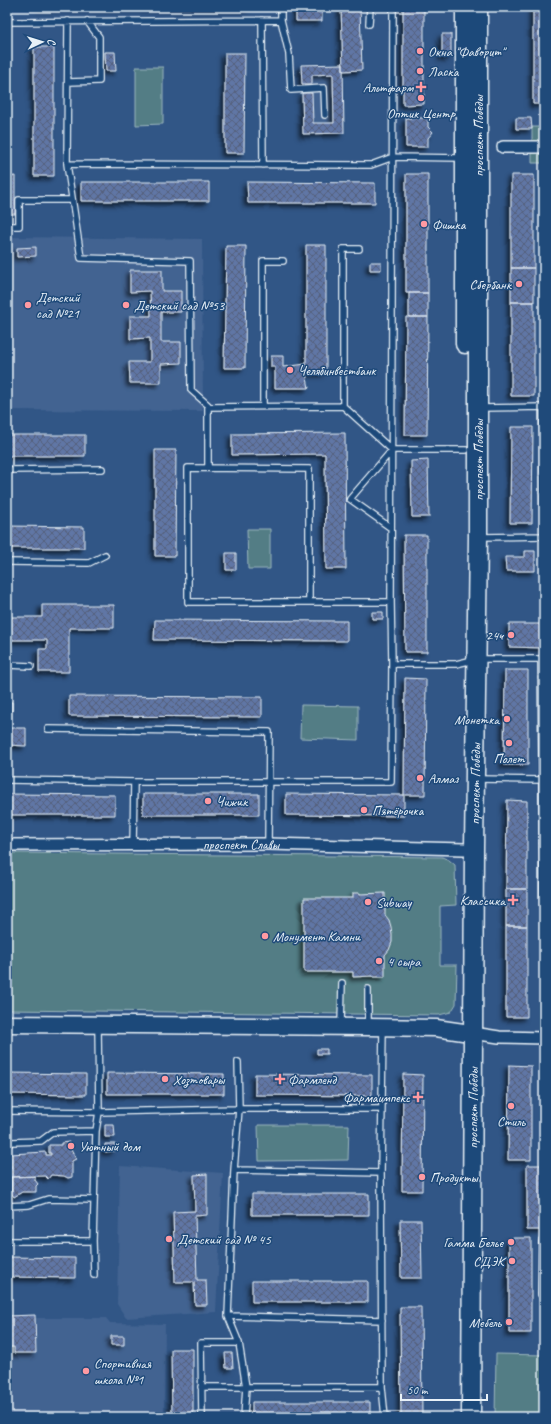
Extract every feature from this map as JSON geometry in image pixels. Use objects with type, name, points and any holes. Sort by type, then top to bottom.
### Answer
[{"type":"main road","name":"проспект Победы","points":[[465,7],[464,158],[466,450],[475,779],[469,849]]},
{"type":"main road","name":"проспект Победы","points":[[461,1417],[468,1032],[471,660],[478,537],[478,7]]},
{"type":"main road","points":[[7,1024],[436,1028],[468,1032]]},
{"type":"main road","name":"проспект Победы","points":[[468,1032],[471,1417]]},
{"type":"street","points":[[503,147],[544,147]]},
{"type":"street","name":"проспект Славы","points":[[7,845],[268,844],[469,849]]},
{"type":"street","points":[[468,1032],[499,1037],[544,1038]]},
{"type":"lane","points":[[281,7],[281,20],[289,54],[291,90],[324,88],[324,115]]},
{"type":"lane","points":[[369,24],[370,7]]},
{"type":"lane","points":[[7,780],[134,782],[391,782],[393,7]]},
{"type":"lane","points":[[262,20],[263,165]]},
{"type":"lane","points":[[7,22],[281,20]]},
{"type":"lane","points":[[68,21],[68,164],[80,258],[190,261],[191,390],[208,405],[208,468]]},
{"type":"lane","points":[[68,82],[99,81],[99,37],[87,21]]},
{"type":"lane","points":[[68,164],[371,165],[393,157],[464,158]]},
{"type":"lane","points":[[7,226],[19,226],[19,200],[72,200]]},
{"type":"lane","points":[[343,406],[343,249],[359,249]]},
{"type":"lane","points":[[263,406],[263,261],[283,261]]},
{"type":"lane","points":[[208,407],[343,406],[392,450],[466,450]]},
{"type":"lane","points":[[478,408],[544,407],[544,536],[478,537]]},
{"type":"lane","points":[[391,528],[350,499],[392,450]]},
{"type":"lane","points":[[309,602],[309,469],[188,468],[188,602],[309,602],[391,602]]},
{"type":"lane","points":[[7,470],[102,469]]},
{"type":"lane","points":[[7,562],[89,563],[105,555]]},
{"type":"lane","points":[[392,664],[435,665],[456,664],[471,660],[543,659],[542,780],[544,1060]]},
{"type":"lane","points":[[7,666],[32,666]]},
{"type":"lane","points":[[48,729],[269,732],[268,844]]},
{"type":"lane","points":[[475,779],[542,780]]},
{"type":"lane","points":[[133,845],[134,782]]},
{"type":"lane","points":[[341,1027],[342,983]]},
{"type":"lane","points":[[368,989],[376,1027],[381,1109],[382,1387],[385,1417]]},
{"type":"lane","points":[[94,1275],[93,1241],[96,1131],[99,1112],[98,1024]]},
{"type":"lane","points":[[238,1062],[239,1109],[234,1170],[228,1316],[239,1343],[246,1387],[244,1417]]},
{"type":"lane","points":[[7,1111],[99,1112],[239,1109],[381,1109]]},
{"type":"lane","points":[[7,1145],[12,1142],[41,1141],[53,1132],[96,1131]]},
{"type":"lane","points":[[234,1170],[381,1173]]},
{"type":"lane","points":[[7,1206],[29,1205],[48,1199],[94,1200]]},
{"type":"lane","points":[[7,1240],[93,1241]]},
{"type":"lane","points":[[544,1240],[542,1241],[541,1294],[544,1294]]},
{"type":"lane","points":[[228,1316],[382,1320]]},
{"type":"lane","points":[[202,1417],[201,1343],[239,1343]]},
{"type":"lane","points":[[201,1387],[382,1387]]},
{"type":"shaded area","points":[[343,64],[344,133],[303,134],[301,65]]},
{"type":"shaded area","name":"Детский сад №53","points":[[7,237],[202,239],[203,411],[7,410]]},
{"type":"shaded area","name":"Детский сад № 45","points":[[120,1166],[223,1173],[216,1312],[126,1318],[117,1304]]},
{"type":"shaded area","name":"Спортивная школа №1","points":[[7,1318],[106,1318],[110,1323],[165,1324],[164,1417],[7,1417]]},
{"type":"green space","points":[[136,67],[163,67],[163,124],[136,125]]},
{"type":"green space","points":[[532,127],[544,127],[544,163],[532,163]]},
{"type":"green space","points":[[247,529],[270,529],[270,569],[248,569]]},
{"type":"green space","points":[[301,705],[358,706],[358,740],[300,738]]},
{"type":"green space","points":[[7,853],[442,857],[455,865],[456,905],[440,906],[440,965],[457,965],[456,1004],[451,1012],[439,1015],[7,1010]]},
{"type":"green space","points":[[258,1125],[349,1125],[348,1160],[259,1161]]},
{"type":"green space","points":[[496,1354],[544,1355],[544,1417],[495,1417]]},
{"type":"building","points":[[40,7],[251,7],[251,8]]},
{"type":"building","points":[[296,7],[322,7],[322,21],[296,21]]},
{"type":"building","points":[[341,7],[360,7],[362,70],[343,71]]},
{"type":"building","points":[[403,7],[424,7],[424,104],[403,105]]},
{"type":"building","points":[[533,7],[544,7],[544,104],[533,104]]},
{"type":"building","points":[[442,34],[451,34],[451,57],[442,57]]},
{"type":"building","points":[[34,47],[54,47],[54,176],[34,176]]},
{"type":"building","points":[[105,52],[115,52],[116,71],[106,71]]},
{"type":"building","points":[[225,53],[245,53],[244,153],[225,153]]},
{"type":"building","points":[[343,64],[344,133],[303,134],[302,93],[312,93],[313,123],[334,123],[333,74],[312,75],[312,84],[302,84],[301,65]]},
{"type":"building","points":[[406,118],[428,118],[428,127],[433,132],[428,138],[428,147],[406,147]]},
{"type":"building","points":[[516,118],[531,118],[532,129],[516,129]]},
{"type":"building","points":[[406,174],[428,174],[428,293],[406,293]]},
{"type":"building","points":[[511,175],[534,175],[534,268],[511,268]]},
{"type":"building","points":[[15,176],[15,214],[7,214],[7,177]]},
{"type":"building","points":[[81,182],[209,182],[209,201],[81,201]]},
{"type":"building","points":[[247,182],[375,183],[375,203],[248,203]]},
{"type":"building","points":[[306,245],[326,245],[326,373],[306,373]]},
{"type":"building","points":[[226,246],[246,246],[245,368],[224,368]]},
{"type":"building","points":[[36,247],[36,256],[17,257],[17,248]]},
{"type":"building","points":[[370,262],[381,262],[381,270],[370,270]]},
{"type":"building","points":[[511,268],[534,268],[534,302],[511,302]]},
{"type":"building","points":[[130,270],[162,270],[162,291],[181,291],[181,312],[161,312],[161,342],[181,342],[181,363],[161,364],[161,383],[130,383],[129,362],[150,362],[150,338],[130,339],[130,316],[151,316],[150,291],[130,292]]},
{"type":"building","points":[[409,293],[428,293],[428,317],[409,317]]},
{"type":"building","points":[[511,302],[534,302],[534,396],[511,396]]},
{"type":"building","points":[[406,317],[428,317],[427,435],[405,435]]},
{"type":"building","name":"Челябинвестбанк","points":[[271,356],[283,356],[283,367],[306,364],[309,388],[275,388],[275,367],[271,367]]},
{"type":"building","points":[[511,427],[533,427],[532,523],[510,523]]},
{"type":"building","points":[[345,433],[346,569],[326,569],[325,454],[232,455],[232,434]]},
{"type":"building","points":[[7,435],[85,435],[85,456],[7,456]]},
{"type":"building","points":[[155,450],[176,450],[175,556],[155,556]]},
{"type":"building","points":[[428,460],[429,517],[412,517],[411,461]]},
{"type":"building","points":[[7,526],[84,527],[84,548],[7,548]]},
{"type":"building","points":[[404,535],[427,535],[427,652],[405,652]]},
{"type":"building","points":[[525,551],[535,551],[535,571],[506,571],[505,557],[525,557]]},
{"type":"building","points":[[226,553],[236,553],[236,570],[226,570]]},
{"type":"building","points":[[42,605],[114,605],[114,628],[69,628],[69,672],[39,672],[39,649],[47,649],[47,640],[7,640],[7,617],[42,617]]},
{"type":"building","points":[[372,612],[383,612],[383,619],[372,619]]},
{"type":"building","points":[[155,620],[347,621],[347,641],[154,640]]},
{"type":"building","points":[[509,624],[544,624],[544,648],[509,647]]},
{"type":"building","points":[[505,670],[528,670],[528,765],[504,765]]},
{"type":"building","points":[[405,678],[426,679],[425,795],[404,795]]},
{"type":"building","points":[[69,696],[262,697],[262,717],[69,716]]},
{"type":"building","points":[[7,702],[12,702],[12,711],[7,711]]},
{"type":"building","points":[[7,728],[26,728],[26,746],[7,745]]},
{"type":"building","points":[[7,794],[115,795],[115,815],[7,815]]},
{"type":"building","points":[[143,794],[259,794],[259,815],[143,815]]},
{"type":"building","points":[[286,794],[404,795],[404,816],[286,815]]},
{"type":"building","points":[[507,800],[527,801],[527,889],[506,889]]},
{"type":"building","points":[[506,889],[527,889],[527,926],[506,926]]},
{"type":"building","points":[[353,893],[385,893],[385,915],[389,920],[391,927],[392,942],[385,955],[385,977],[353,977],[353,972],[304,972],[304,898],[353,898]]},
{"type":"building","points":[[506,926],[527,926],[527,1017],[506,1017]]},
{"type":"building","points":[[317,1049],[327,1049],[327,1054],[317,1054]]},
{"type":"building","points":[[509,1065],[531,1066],[531,1160],[508,1160]]},
{"type":"building","points":[[7,1073],[86,1074],[86,1095],[7,1094]]},
{"type":"building","points":[[107,1073],[224,1074],[224,1094],[107,1094]]},
{"type":"building","points":[[255,1074],[372,1075],[372,1096],[255,1095]]},
{"type":"building","points":[[403,1074],[423,1075],[422,1191],[402,1191]]},
{"type":"building","points":[[105,1125],[114,1125],[115,1137],[105,1137]]},
{"type":"building","points":[[69,1142],[69,1146],[71,1146],[71,1150],[76,1159],[72,1161],[72,1177],[68,1178],[64,1176],[51,1175],[48,1179],[45,1176],[11,1177],[11,1193],[7,1193],[7,1169],[11,1168],[10,1154],[46,1152],[46,1155],[51,1155],[51,1153],[49,1153],[49,1145],[61,1145],[61,1143]]},
{"type":"building","points":[[105,1144],[115,1144],[115,1151],[105,1152]]},
{"type":"building","points":[[527,1165],[544,1165],[544,1230],[527,1230]]},
{"type":"building","points":[[207,1174],[207,1215],[195,1216],[197,1280],[206,1280],[207,1305],[195,1305],[194,1282],[175,1282],[173,1212],[195,1211],[194,1175]]},
{"type":"building","points":[[35,1176],[35,1180],[38,1184],[36,1186],[36,1192],[22,1192],[14,1197],[11,1193],[11,1177]]},
{"type":"building","points":[[252,1194],[369,1194],[369,1215],[252,1215]]},
{"type":"building","points":[[400,1220],[421,1220],[422,1278],[401,1278]]},
{"type":"building","points":[[509,1238],[531,1238],[531,1333],[509,1333]]},
{"type":"building","points":[[7,1257],[75,1258],[75,1278],[7,1277]]},
{"type":"building","points":[[252,1281],[368,1281],[368,1302],[252,1302]]},
{"type":"building","points":[[400,1307],[421,1307],[422,1417],[401,1417]]},
{"type":"building","points":[[35,1315],[36,1353],[14,1353],[14,1347],[7,1347],[7,1316]]},
{"type":"building","points":[[111,1336],[124,1336],[124,1345],[111,1345]]},
{"type":"building","points":[[171,1349],[193,1349],[193,1417],[172,1417]]},
{"type":"building","points":[[225,1353],[232,1353],[233,1368],[226,1368]]},
{"type":"building","points":[[252,1402],[370,1402],[370,1417],[252,1417]]},
{"type":"place","name":"Окна \"Фаворит\"","points":[[420,51]]},
{"type":"place","name":"Ласка","points":[[420,71]]},
{"type":"place","name":"Альтфарм","points":[[421,87]]},
{"type":"place","name":"Оптик Центр","points":[[421,98]]},
{"type":"place","name":"Фишка","points":[[424,224]]},
{"type":"place","name":"Сбербанк","points":[[519,284]]},
{"type":"place","name":"Детский сад №21","points":[[28,305]]},
{"type":"place","name":"Детский сад №53","points":[[126,305]]},
{"type":"place","name":"Челябинвестбанк","points":[[290,370]]},
{"type":"place","name":"24ч","points":[[511,635]]},
{"type":"place","name":"Монетка","points":[[507,719]]},
{"type":"place","name":"Полет","points":[[509,743]]},
{"type":"place","name":"Алмаз","points":[[420,778]]},
{"type":"place","name":"Чижик","points":[[208,801]]},
{"type":"place","name":"Пятёрочка","points":[[364,810]]},
{"type":"place","name":"Классика","points":[[513,900]]},
{"type":"place","name":"Subway","points":[[368,902]]},
{"type":"place","name":"Монумент Камни","points":[[265,936]]},
{"type":"place","name":"4 сыра","points":[[379,961]]},
{"type":"place","name":"Хозтовары","points":[[165,1079]]},
{"type":"place","name":"Фармленд","points":[[280,1079]]},
{"type":"place","name":"Фармаимпекс","points":[[418,1097]]},
{"type":"place","name":"Стиль","points":[[511,1106]]},
{"type":"place","name":"Уютный дом","points":[[71,1146]]},
{"type":"place","name":"Продукты","points":[[422,1177]]},
{"type":"place","name":"Детский сад № 45","points":[[169,1239]]},
{"type":"place","name":"Гамма Белье","points":[[511,1242]]},
{"type":"place","name":"СДЭК","points":[[512,1261]]},
{"type":"place","name":"Мебель","points":[[509,1322]]},
{"type":"place","name":"Спортивная школа №1","points":[[86,1371]]}]
